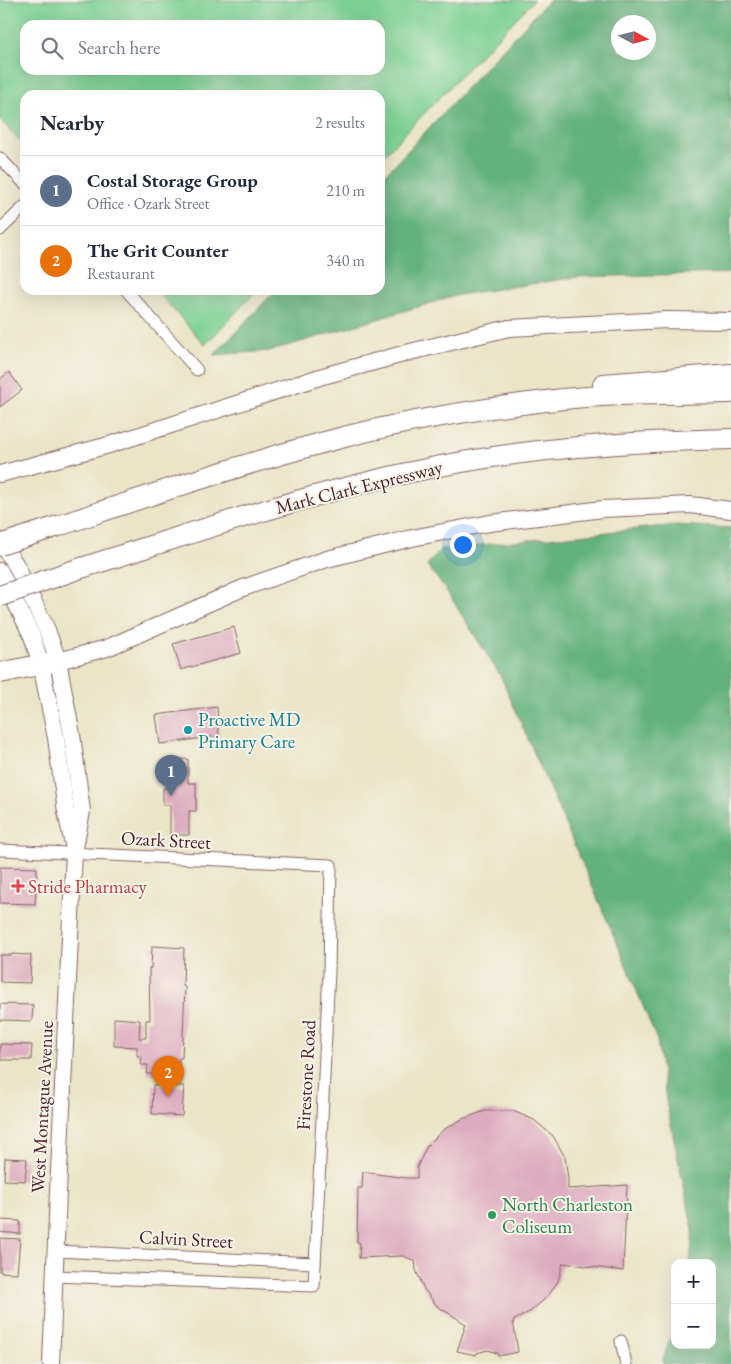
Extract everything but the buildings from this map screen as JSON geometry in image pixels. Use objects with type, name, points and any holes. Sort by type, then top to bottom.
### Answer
[{"type":"highway","points":[[395,426],[450,406],[527,392],[731,374]]},
{"type":"highway","points":[[0,543],[55,527],[237,467],[346,436],[485,409],[547,400],[606,396],[731,393]]},
{"type":"highway","name":"Mark Clark Expressway","points":[[0,596],[72,571],[290,502],[424,469],[563,448],[731,439]]},
{"type":"highway","points":[[0,673],[49,663]]},
{"type":"main road","points":[[0,474],[109,445],[323,376],[414,350],[509,328],[667,320],[731,321]]},
{"type":"main road","points":[[49,663],[107,648],[243,588],[318,562],[412,538],[490,523],[603,509],[690,505],[731,510]]},
{"type":"main road","name":"West Montague Avenue","points":[[0,543],[16,566],[43,622],[56,738],[66,812],[74,853],[55,1251],[52,1364]]},
{"type":"main road","name":"West Montague Avenue","points":[[0,571],[32,636],[49,663]]},
{"type":"street","points":[[0,158],[20,179]]},
{"type":"street","points":[[0,230],[20,211]]},
{"type":"street","points":[[130,295],[197,370]]},
{"type":"street","name":"Ozark Street","points":[[0,850],[331,865]]},
{"type":"street","name":"Firestone Road","points":[[54,1276],[314,1286],[329,971],[331,865]]},
{"type":"street","name":"Calvin Street","points":[[55,1251],[315,1263]]},
{"type":"street","points":[[621,1341],[626,1364]]},
{"type":"green space","points":[[0,0],[534,0],[385,154],[385,90],[20,90],[20,141],[0,120]]},
{"type":"green space","points":[[549,0],[731,0],[731,273],[578,277],[458,295],[270,351],[214,355],[271,295],[385,295],[385,175]]},
{"type":"green space","points":[[160,295],[252,295],[205,345]]},
{"type":"green space","points":[[676,525],[731,528],[731,1364],[664,1364],[663,1360],[671,1336],[671,1349],[716,1349],[716,1259],[690,1259],[693,1230],[667,1106],[657,1040],[617,943],[501,677],[446,590],[427,565],[442,549]]},
{"type":"place","name":"Proactive MD Primary Care","points":[[188,730]]},
{"type":"place","name":"Costal Storage Group","points":[[171,796]]},
{"type":"place","name":"Stride Pharmacy","points":[[18,886]]},
{"type":"place","name":"The Grit Counter","points":[[168,1097]]},
{"type":"place","name":"North Charleston Coliseum","points":[[492,1215]]}]
